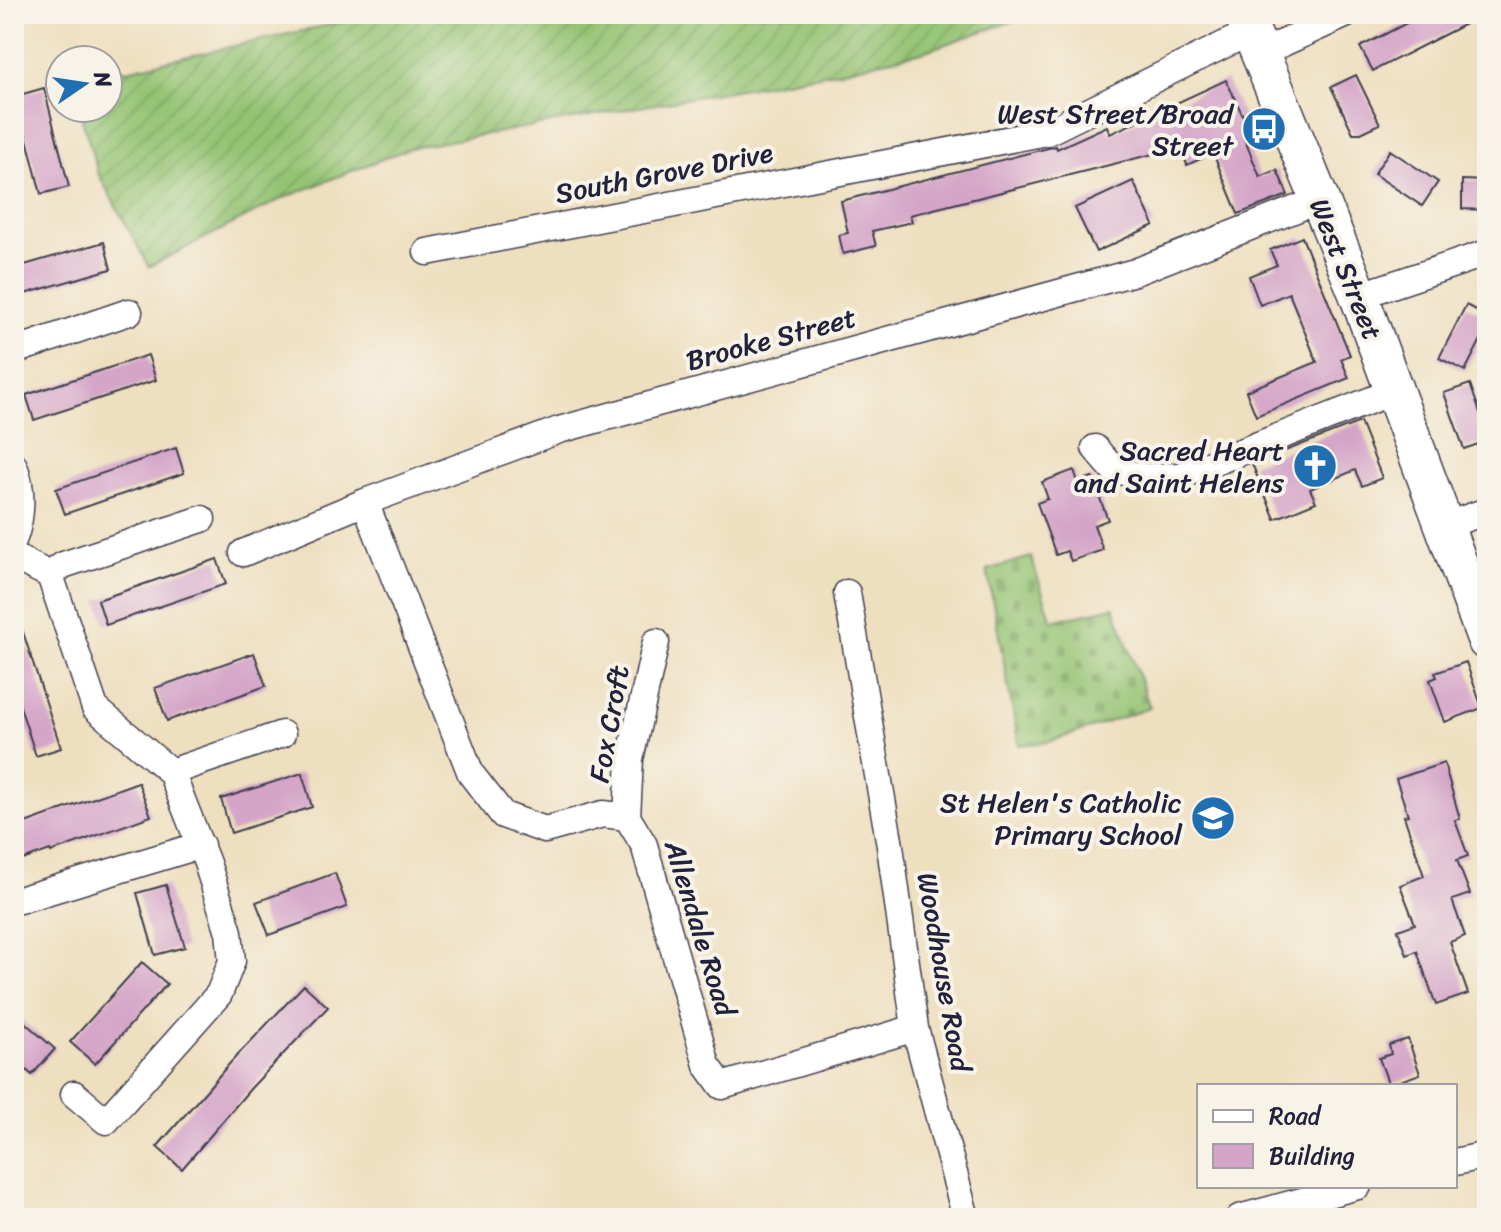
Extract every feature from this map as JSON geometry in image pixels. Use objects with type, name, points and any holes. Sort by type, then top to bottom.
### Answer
[{"type":"main road","name":"West Street","points":[[1253,33],[1359,296],[1487,641]]},
{"type":"street","name":"South Grove Drive","points":[[427,252],[1047,132],[1253,33],[1347,14]]},
{"type":"street","name":"Brooke Street","points":[[243,553],[365,502],[559,430],[1135,272],[1319,200]]},
{"type":"street","points":[[1359,296],[1487,253]]},
{"type":"street","points":[[14,351],[129,312]]},
{"type":"street","points":[[1095,448],[1113,469],[1142,477],[1180,476],[1394,391]]},
{"type":"street","points":[[14,466],[19,479],[19,522],[14,538]]},
{"type":"street","name":"Allendale Road","points":[[365,502],[471,774],[503,815],[545,830],[603,814],[627,817],[644,845],[707,1065],[722,1086],[915,1028]]},
{"type":"street","points":[[1444,526],[1487,511]]},
{"type":"street","points":[[50,575],[63,565],[202,519]]},
{"type":"street","points":[[14,557],[50,575],[95,708],[171,772],[201,845],[231,947],[232,961],[219,994],[106,1121],[74,1094]]},
{"type":"street","name":"Woodhouse Road","points":[[847,593],[890,846],[915,1028],[966,1218]]},
{"type":"street","name":"Fox Croft","points":[[627,817],[630,759],[656,642]]},
{"type":"street","points":[[171,772],[282,734]]},
{"type":"street","points":[[19,900],[201,845]]},
{"type":"street","points":[[1457,1162],[1487,1155]]},
{"type":"street","points":[[1239,1218],[1351,1188]]},
{"type":"green space","points":[[378,14],[1034,14],[922,52],[835,72],[410,148],[281,199],[149,267],[98,173],[84,124],[124,124],[124,70]]},
{"type":"green space","points":[[1031,557],[1052,621],[1114,607],[1150,708],[1049,742],[1019,745],[987,570]]},
{"type":"building","points":[[1424,14],[1485,14],[1373,71],[1360,47]]},
{"type":"building","points":[[1356,75],[1380,124],[1361,133],[1353,133],[1331,87]]},
{"type":"building","points":[[1226,80],[1252,135],[1244,138],[1260,177],[1277,170],[1288,195],[1238,214],[1213,153],[1187,165],[1181,147],[910,215],[912,222],[872,231],[876,246],[843,254],[839,235],[848,233],[841,201],[1056,146],[1057,149],[1107,126],[1110,134]]},
{"type":"building","points":[[44,88],[44,124],[53,124],[69,187],[41,194],[16,96]]},
{"type":"building","points":[[1390,150],[1438,182],[1422,206],[1374,174]]},
{"type":"building","points":[[1462,180],[1487,181],[1487,210],[1462,209]]},
{"type":"building","points":[[1133,181],[1154,225],[1096,252],[1075,208]]},
{"type":"building","points":[[1302,237],[1350,355],[1341,359],[1349,378],[1256,416],[1246,391],[1317,362],[1289,293],[1260,305],[1249,276],[1277,265],[1270,250]]},
{"type":"building","points":[[104,242],[111,269],[14,297],[14,268]]},
{"type":"building","points":[[1466,305],[1487,316],[1487,328],[1465,371],[1439,358]]},
{"type":"building","points":[[148,355],[156,380],[34,420],[26,395]]},
{"type":"building","points":[[1470,384],[1487,441],[1464,449],[1444,393]]},
{"type":"building","name":"Sacred Heart and Saint Helens","points":[[1360,422],[1382,478],[1362,486],[1355,470],[1310,489],[1316,502],[1275,519],[1252,464]]},
{"type":"building","points":[[176,448],[184,473],[65,514],[56,489]]},
{"type":"building","points":[[1074,470],[1078,482],[1092,477],[1108,520],[1094,525],[1103,550],[1071,561],[1067,551],[1056,555],[1037,503],[1048,499],[1042,482]]},
{"type":"building","points":[[217,559],[226,584],[106,625],[98,600]]},
{"type":"building","points":[[18,617],[61,748],[36,756],[14,688],[14,618]]},
{"type":"building","points":[[254,653],[266,686],[167,721],[155,688]]},
{"type":"building","points":[[1466,662],[1482,708],[1445,722],[1430,680],[1437,677],[1435,673]]},
{"type":"building","points":[[1444,763],[1460,819],[1455,820],[1468,856],[1457,860],[1470,894],[1452,900],[1465,936],[1450,942],[1468,994],[1436,1005],[1417,951],[1407,955],[1398,930],[1415,924],[1400,885],[1424,876],[1404,816],[1408,815],[1396,779]]},
{"type":"building","points":[[302,773],[312,807],[231,833],[221,799]]},
{"type":"building","points":[[138,782],[151,816],[14,863],[14,827]]},
{"type":"building","points":[[335,873],[347,907],[269,935],[256,902]]},
{"type":"building","points":[[166,885],[185,947],[155,955],[137,893]]},
{"type":"building","points":[[142,962],[167,984],[95,1064],[70,1042]]},
{"type":"building","points":[[304,985],[328,1007],[251,1088],[182,1169],[157,1147]]},
{"type":"building","points":[[14,1013],[55,1049],[32,1075],[14,1059]]},
{"type":"building","points":[[1408,1039],[1420,1074],[1389,1084],[1379,1058],[1391,1054],[1389,1045]]},
{"type":"place","name":"West Street/Broad Street","points":[[1264,129]]},
{"type":"place","name":"Sacred Heart and Saint Helens","points":[[1315,466]]},
{"type":"place","name":"St Helen's Catholic Primary School","points":[[1213,818]]}]
